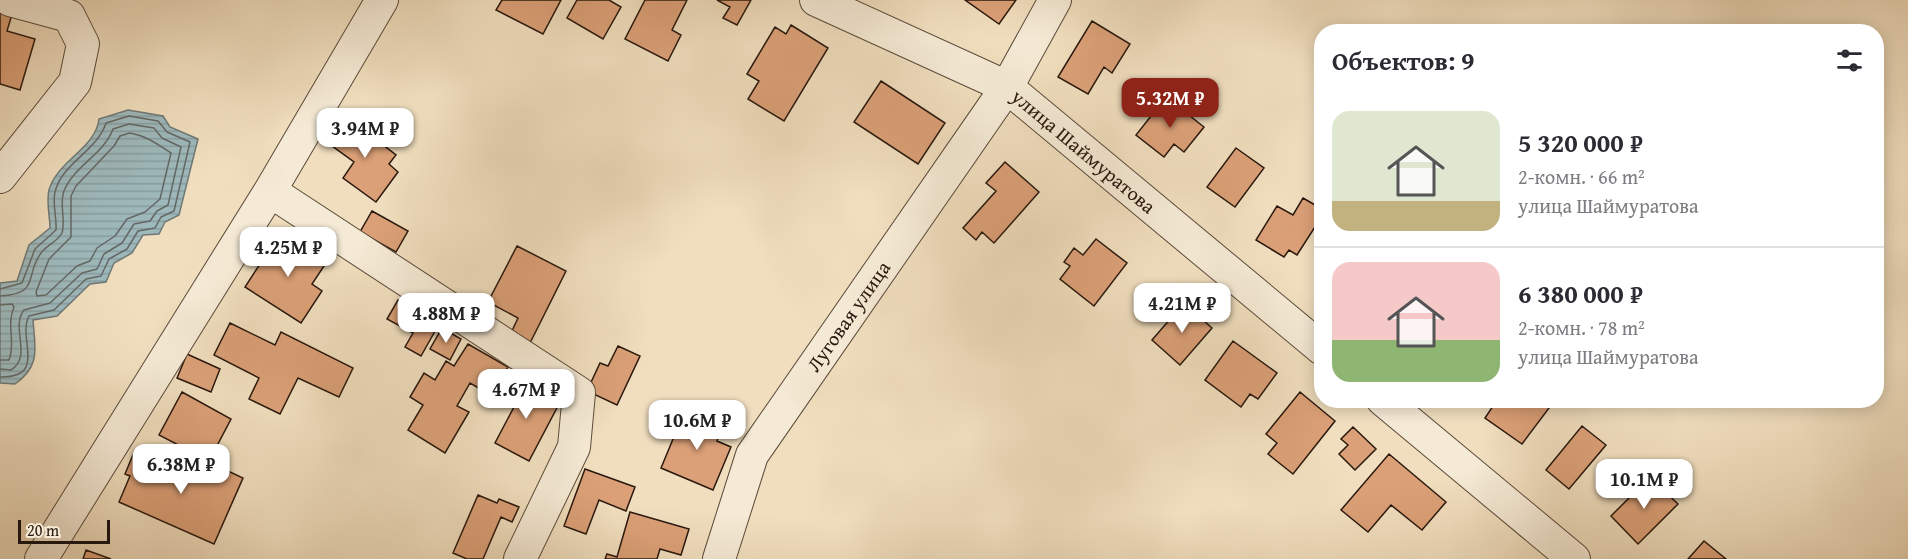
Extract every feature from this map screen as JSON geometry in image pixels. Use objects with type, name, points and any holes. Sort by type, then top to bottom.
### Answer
[{"type":"street","points":[[0,177],[75,82],[83,44],[69,16],[10,0]]},
{"type":"street","points":[[41,559],[270,191],[382,0]]},
{"type":"street","name":"улица Шаймуратова","points":[[816,0],[1007,87],[1314,342]]},
{"type":"street","name":"Луговая улица","points":[[718,559],[752,455],[1007,87],[1055,0]]},
{"type":"street","points":[[270,191],[579,393],[574,447],[520,559]]},
{"type":"street","points":[[1393,408],[1574,559]]},
{"type":"water","points":[[128,110],[163,116],[170,127],[198,139],[179,215],[165,222],[159,234],[143,235],[132,253],[114,263],[106,282],[90,284],[57,316],[33,320],[35,339],[33,363],[15,384],[0,383],[0,283],[17,281],[29,245],[50,228],[48,194],[53,180],[91,138],[99,119]]},
{"type":"building","points":[[502,0],[561,0],[543,34],[496,10]]},
{"type":"building","points":[[577,0],[609,0],[621,7],[603,39],[567,18]]},
{"type":"building","points":[[645,0],[687,0],[672,30],[681,35],[668,61],[625,39]]},
{"type":"building","points":[[717,0],[751,0],[737,25],[723,18],[730,7]]},
{"type":"building","points":[[965,0],[1016,0],[999,24]]},
{"type":"building","points":[[0,7],[13,11],[7,31],[35,39],[20,90],[0,84]]},
{"type":"building","points":[[1092,21],[1130,44],[1112,73],[1104,67],[1088,94],[1058,77]]},
{"type":"building","points":[[791,25],[828,48],[784,121],[748,99],[759,81],[747,74],[775,27],[786,34]]},
{"type":"building","points":[[881,81],[945,123],[918,164],[854,122]]},
{"type":"building","points":[[1166,97],[1204,127],[1184,152],[1174,144],[1164,157],[1136,135]]},
{"type":"building","points":[[347,117],[396,155],[389,164],[398,172],[376,202],[343,178],[354,162],[328,143]]},
{"type":"building","points":[[1236,148],[1264,168],[1235,207],[1207,187]]},
{"type":"building","points":[[1005,162],[1039,192],[994,243],[982,232],[976,240],[963,228],[996,191],[986,183]]},
{"type":"building","points":[[1303,198],[1314,204],[1314,228],[1297,255],[1289,250],[1284,257],[1256,240],[1277,206],[1293,215]]},
{"type":"building","points":[[372,211],[408,231],[396,252],[360,232]]},
{"type":"building","points":[[280,233],[326,263],[312,284],[322,291],[301,323],[245,287]]},
{"type":"building","points":[[1096,239],[1127,263],[1094,306],[1060,279],[1070,266],[1064,262],[1074,248],[1083,255]]},
{"type":"building","points":[[517,246],[566,271],[530,343],[511,333],[518,318],[488,302]]},
{"type":"building","points":[[398,300],[439,324],[421,356],[405,347],[413,333],[387,319]]},
{"type":"building","points":[[1184,303],[1212,328],[1180,365],[1152,340]]},
{"type":"building","points":[[230,323],[275,345],[281,332],[353,368],[339,397],[298,378],[280,414],[249,399],[259,378],[214,355]]},
{"type":"building","points":[[442,328],[461,339],[450,360],[430,349]]},
{"type":"building","points":[[1233,341],[1277,373],[1258,399],[1250,394],[1241,407],[1205,380]]},
{"type":"building","points":[[468,344],[508,367],[491,395],[470,383],[457,406],[469,412],[445,453],[408,430],[423,405],[410,397],[424,373],[435,380],[446,361],[454,366]]},
{"type":"building","points":[[618,346],[640,356],[617,405],[587,391],[600,363],[608,366]]},
{"type":"building","points":[[187,354],[220,369],[211,392],[177,378]]},
{"type":"building","points":[[513,382],[520,385],[522,382],[560,402],[529,461],[495,443],[515,405],[504,399]]},
{"type":"building","points":[[182,392],[231,419],[209,461],[159,435]]},
{"type":"building","points":[[1300,392],[1314,404],[1314,408],[1319,408],[1335,421],[1293,474],[1268,454],[1277,443],[1266,434]]},
{"type":"building","points":[[1492,408],[1549,408],[1522,444],[1485,418]]},
{"type":"building","points":[[685,410],[723,426],[717,441],[731,447],[713,490],[661,468]]},
{"type":"building","points":[[1582,426],[1606,445],[1569,489],[1546,470]]},
{"type":"building","points":[[1353,427],[1376,449],[1355,470],[1339,454],[1348,445],[1341,439]]},
{"type":"building","points":[[135,450],[201,480],[209,462],[243,478],[214,544],[119,502],[130,476],[125,474]]},
{"type":"building","points":[[1389,454],[1446,502],[1422,530],[1391,505],[1368,532],[1341,510]]},
{"type":"building","points":[[585,469],[635,487],[626,511],[599,500],[586,534],[564,526]]},
{"type":"building","points":[[1650,477],[1678,504],[1638,544],[1611,516]]},
{"type":"building","points":[[478,495],[497,503],[499,499],[519,507],[512,522],[501,517],[483,559],[467,559],[453,553]]},
{"type":"building","points":[[630,512],[689,529],[681,555],[660,549],[657,559],[605,559],[607,554],[617,557]]},
{"type":"building","points":[[1704,541],[1726,559],[1688,559]]},
{"type":"building","points":[[86,550],[111,559],[83,559]]}]
